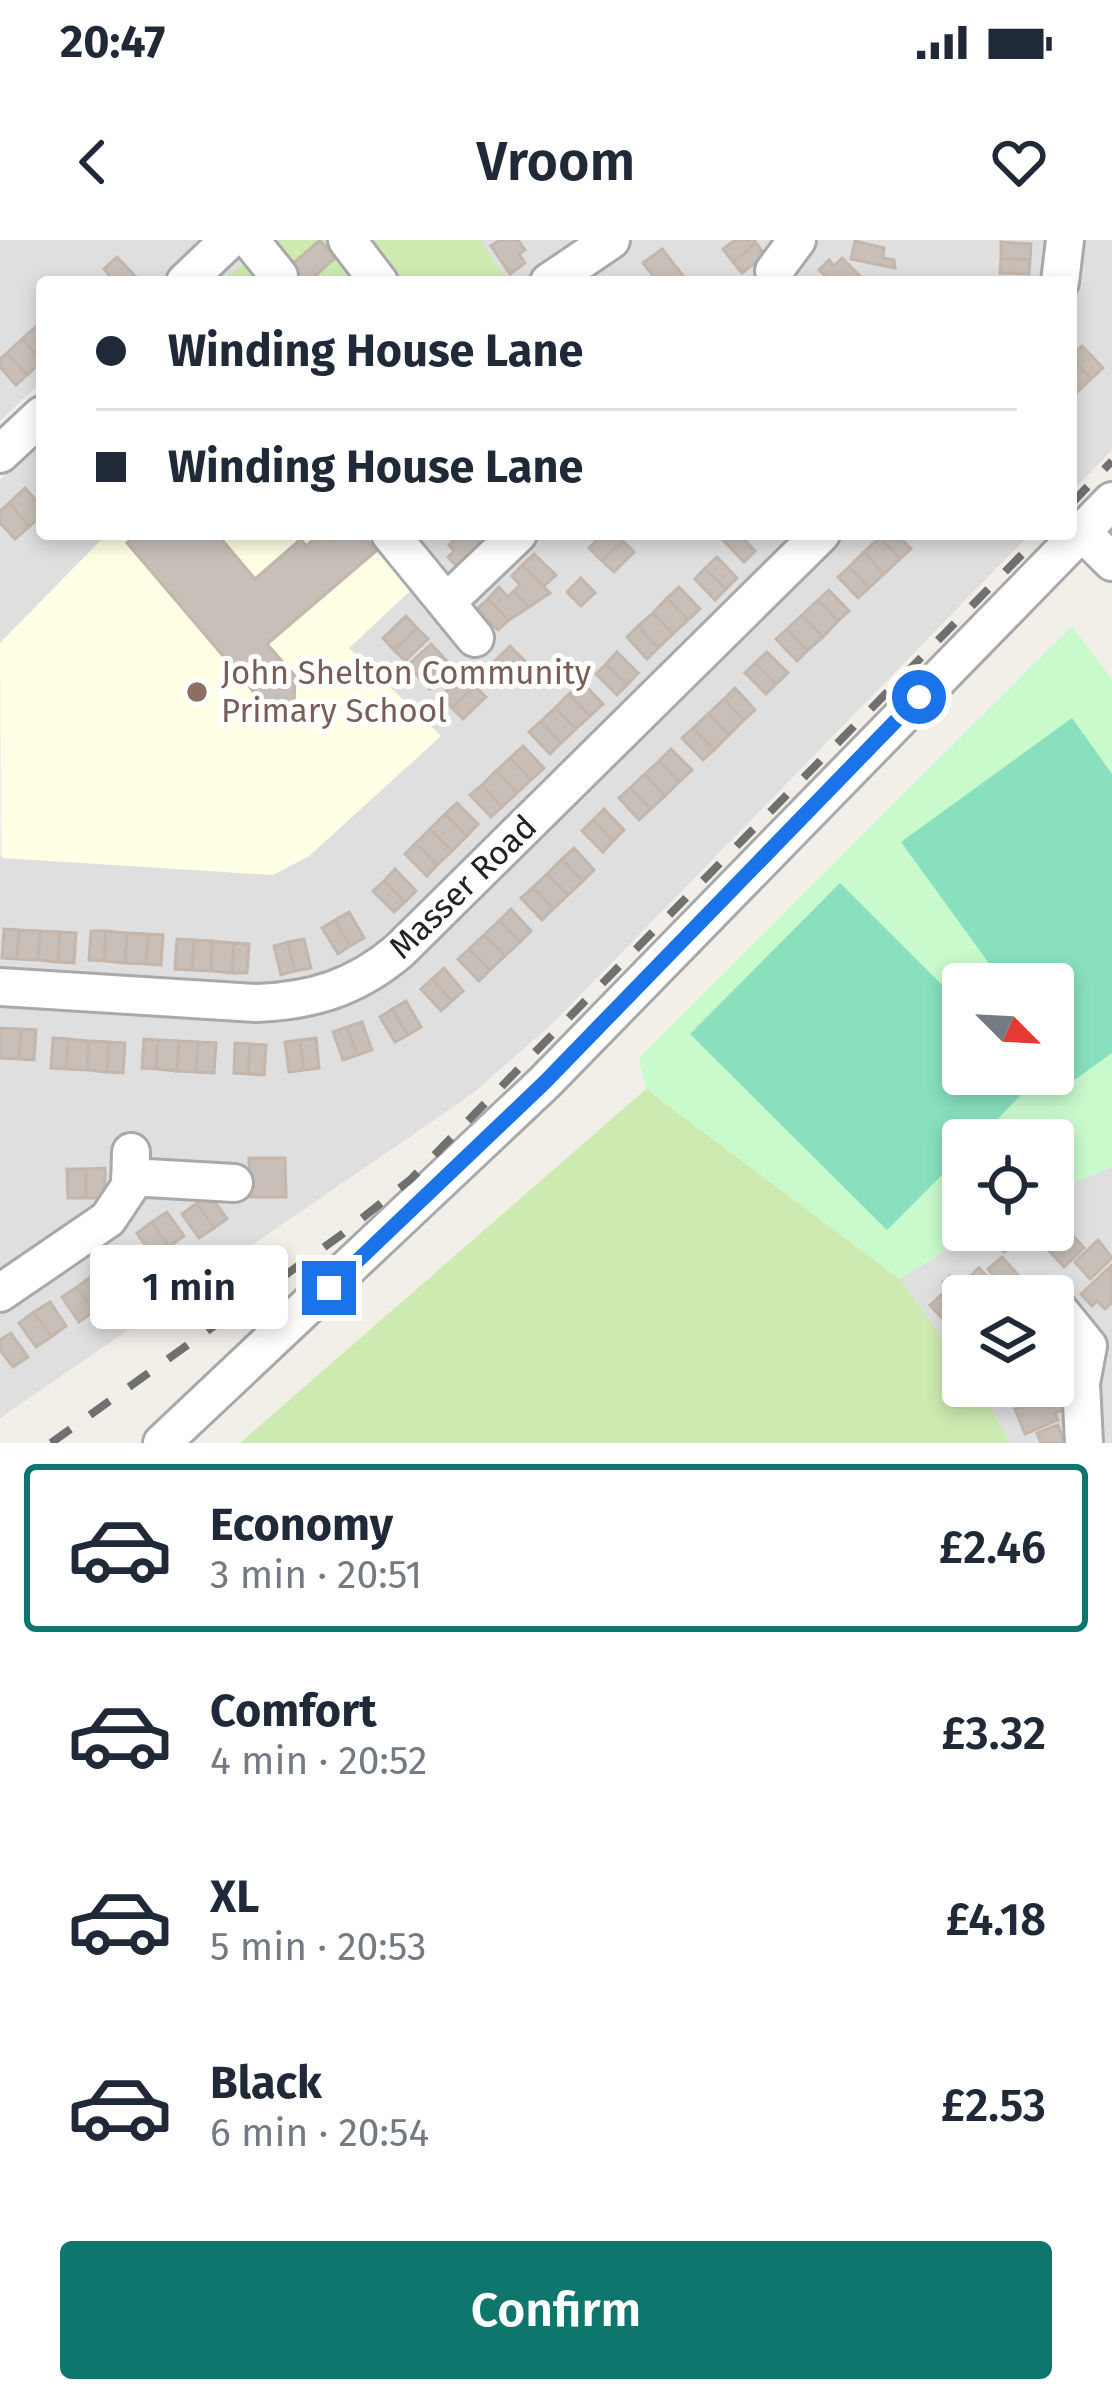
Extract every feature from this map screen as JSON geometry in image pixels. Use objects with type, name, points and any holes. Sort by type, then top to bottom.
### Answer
[{"type":"street","points":[[191,276],[230,240]]},
{"type":"street","points":[[250,240],[279,276]]},
{"type":"street","points":[[347,240],[374,276]]},
{"type":"street","points":[[572,276],[610,240]]},
{"type":"street","points":[[774,271],[796,240]]},
{"type":"street","points":[[1061,276],[1066,240]]},
{"type":"street","points":[[0,454],[36,421]]},
{"type":"street","points":[[1077,538],[1112,505]]},
{"type":"street","points":[[1077,537],[1112,505]]},
{"type":"street","points":[[1083,533],[1112,562]]},
{"type":"street","points":[[395,540],[475,638]]},
{"type":"street","points":[[447,602],[512,540]]},
{"type":"street","name":"Masser Road","points":[[0,987],[256,1003],[292,1002],[350,985],[399,951],[815,540]]},
{"type":"street","points":[[162,1443],[545,1082],[1074,540]]},
{"type":"street","points":[[1050,562],[1075,540]]},
{"type":"street","points":[[0,1293],[108,1219],[130,1186],[131,1164],[176,1178],[234,1183]]},
{"type":"street","points":[[1074,1322],[1100,1343],[1081,1383],[1084,1443]]},
{"type":"shaded area","points":[[0,240],[1112,240],[1112,450],[1077,486],[1077,276],[36,276],[36,387],[0,421]]},
{"type":"shaded area","points":[[36,446],[36,540],[101,540],[0,643],[0,480]]},
{"type":"shaded area","name":"John Shelton Community Primary School","points":[[101,540],[374,540],[411,590],[349,648],[441,736],[309,856],[273,875],[2,858],[0,643]]},
{"type":"shaded area","points":[[374,540],[1024,540],[553,1023],[472,1094],[0,1418],[0,1313],[118,1224],[137,1199],[150,1191],[178,1189],[180,1165],[147,1162],[148,1149],[117,1150],[118,1181],[99,1211],[0,1268],[0,856],[272,875],[309,856],[440,736],[349,648],[411,590]]},
{"type":"shaded area","points":[[1112,1167],[1112,1443],[1011,1443],[990,1407],[1074,1407],[1074,1275],[942,1275],[942,1337],[900,1279],[945,1251],[1074,1251],[1074,1182]]},
{"type":"green space","points":[[274,240],[328,240],[354,276],[229,276]]},
{"type":"green space","points":[[373,240],[480,240],[504,276],[400,276]]},
{"type":"green space","points":[[1072,626],[1112,679],[1112,1167],[1074,1182],[1074,1119],[942,1119],[945,1251],[900,1279],[646,1089],[639,1058]]},
{"type":"green space","points":[[1072,718],[1112,774],[1112,1053],[1074,1080],[1074,963],[989,963],[901,842]]},
{"type":"green space","points":[[840,883],[942,985],[942,1095],[1021,1095],[998,1119],[942,1119],[942,1175],[887,1230],[690,1034]]},
{"type":"green space","points":[[646,1089],[900,1279],[942,1337],[942,1407],[990,1407],[1011,1443],[240,1443]]},
{"type":"building","points":[[320,240],[335,258],[315,276],[279,276]]},
{"type":"building","points":[[500,240],[518,240],[525,250],[519,254],[525,263],[510,274],[491,246]]},
{"type":"building","points":[[735,240],[756,243],[733,262],[723,249]]},
{"type":"building","points":[[855,241],[884,248],[883,258],[894,260],[895,268],[851,259]]},
{"type":"building","points":[[1001,242],[1031,244],[1030,260],[1001,258]]},
{"type":"building","points":[[756,243],[765,255],[742,273],[733,262]]},
{"type":"building","points":[[662,249],[683,276],[653,276],[643,263]]},
{"type":"building","points":[[117,257],[135,276],[110,276],[104,269]]},
{"type":"building","points":[[842,258],[860,276],[826,276],[819,270],[829,260],[834,266]]},
{"type":"building","points":[[1001,258],[1030,260],[1029,274],[1000,273]]},
{"type":"building","points":[[36,327],[36,354],[22,339]]},
{"type":"building","points":[[22,339],[36,354],[36,367],[27,375],[7,353]]},
{"type":"building","points":[[1082,346],[1103,368],[1091,379],[1077,364]]},
{"type":"building","points":[[7,353],[27,375],[16,385],[0,367]]},
{"type":"building","points":[[1077,364],[1091,379],[1077,392]]},
{"type":"building","points":[[25,488],[36,500],[36,520],[30,526],[9,503]]},
{"type":"building","points":[[9,503],[30,526],[15,539],[0,523],[0,511]]},
{"type":"building","points":[[222,540],[255,579],[300,540],[306,546],[313,540],[367,540],[376,551],[267,644],[295,676],[294,705],[263,703],[127,543]]},
{"type":"building","points":[[454,540],[477,540],[483,546],[459,569],[448,557],[454,551],[449,545]]},
{"type":"building","points":[[597,540],[623,541],[602,561],[589,548]]},
{"type":"building","points":[[723,540],[745,540],[755,551],[744,562]]},
{"type":"building","points":[[883,540],[903,540],[911,549],[900,559]]},
{"type":"building","points":[[883,540],[900,559],[884,574],[864,552]]},
{"type":"building","points":[[623,541],[634,552],[614,572],[602,561]]},
{"type":"building","points":[[864,552],[884,574],[869,588],[849,567]]},
{"type":"building","points":[[534,554],[556,575],[543,587],[522,565]]},
{"type":"building","points":[[717,557],[737,578],[726,589],[705,568]]},
{"type":"building","points":[[522,565],[550,593],[529,607],[514,591],[520,585],[512,576]]},
{"type":"building","points":[[849,567],[869,588],[858,598],[838,577]]},
{"type":"building","points":[[705,568],[726,589],[715,600],[695,579]]},
{"type":"building","points":[[581,578],[595,593],[581,606],[567,592]]},
{"type":"building","points":[[499,587],[508,597],[514,591],[529,607],[509,620],[488,599]]},
{"type":"building","points":[[679,587],[700,609],[688,620],[667,598]]},
{"type":"building","points":[[829,590],[849,611],[838,621],[818,600]]},
{"type":"building","points":[[667,598],[688,620],[673,634],[653,613]]},
{"type":"building","points":[[488,599],[509,620],[498,630],[477,609]]},
{"type":"building","points":[[818,600],[838,621],[823,637],[802,615]]},
{"type":"building","points":[[653,613],[673,634],[658,648],[638,626]]},
{"type":"building","points":[[802,615],[823,637],[807,651],[787,629]]},
{"type":"building","points":[[406,616],[417,628],[394,650],[383,638]]},
{"type":"building","points":[[638,626],[658,648],[647,659],[627,637]]},
{"type":"building","points":[[417,628],[428,639],[405,661],[394,650]]},
{"type":"building","points":[[787,629],[807,651],[797,661],[776,639]]},
{"type":"building","points":[[431,644],[442,656],[419,677],[408,665]]},
{"type":"building","points":[[510,646],[525,661],[505,681],[490,666]]},
{"type":"building","points":[[617,652],[638,673],[627,685],[606,664]]},
{"type":"building","points":[[767,652],[788,673],[776,684],[755,663]]},
{"type":"building","points":[[442,656],[453,667],[430,689],[419,677]]},
{"type":"building","points":[[755,663],[776,684],[766,694],[745,673]]},
{"type":"building","points":[[606,664],[627,685],[617,695],[596,674]]},
{"type":"building","points":[[464,674],[475,686],[452,708],[441,696]]},
{"type":"building","points":[[582,682],[603,704],[590,716],[569,694]]},
{"type":"building","points":[[475,686],[486,697],[463,719],[452,708]]},
{"type":"building","points":[[735,688],[755,710],[744,720],[724,699]]},
{"type":"building","points":[[569,694],[590,716],[576,729],[555,708]]},
{"type":"building","points":[[724,699],[744,720],[729,735],[709,713]]},
{"type":"building","points":[[555,708],[576,729],[561,743],[541,721]]},
{"type":"building","points":[[709,713],[729,735],[714,750],[693,728]]},
{"type":"building","points":[[541,721],[561,743],[550,754],[529,732]]},
{"type":"building","points":[[693,728],[714,750],[703,760],[682,738]]},
{"type":"building","points":[[523,746],[544,768],[531,780],[510,758]]},
{"type":"building","points":[[671,749],[692,770],[679,782],[659,761]]},
{"type":"building","points":[[510,758],[531,780],[517,793],[496,771]]},
{"type":"building","points":[[659,761],[679,782],[665,796],[645,774]]},
{"type":"building","points":[[496,771],[517,793],[502,807],[482,785]]},
{"type":"building","points":[[645,774],[665,796],[651,809],[630,788]]},
{"type":"building","points":[[482,785],[502,807],[491,817],[470,795]]},
{"type":"building","points":[[630,788],[651,809],[639,820],[619,798]]},
{"type":"building","points":[[457,803],[478,824],[467,836],[445,814]]},
{"type":"building","points":[[604,809],[624,830],[613,841],[593,820]]},
{"type":"building","points":[[445,814],[467,836],[452,851],[430,829]]},
{"type":"building","points":[[593,820],[613,841],[603,852],[582,831]]},
{"type":"building","points":[[430,829],[452,851],[437,865],[416,843]]},
{"type":"building","points":[[416,843],[437,865],[427,876],[405,854]]},
{"type":"building","points":[[574,848],[594,870],[583,881],[562,859]]},
{"type":"building","points":[[562,859],[583,881],[568,895],[547,874]]},
{"type":"building","points":[[395,869],[416,891],[405,902],[384,881]]},
{"type":"building","points":[[547,874],[568,895],[553,909],[533,887]]},
{"type":"building","points":[[384,881],[405,902],[394,912],[373,891]]},
{"type":"building","points":[[533,887],[553,909],[542,920],[521,898]]},
{"type":"building","points":[[511,909],[531,931],[520,942],[500,920]]},
{"type":"building","points":[[349,912],[364,938],[350,946],[335,920]]},
{"type":"building","points":[[335,920],[350,946],[338,954],[322,928]]},
{"type":"building","points":[[500,920],[520,942],[505,956],[484,935]]},
{"type":"building","points":[[4,929],[19,930],[17,959],[2,958]]},
{"type":"building","points":[[19,930],[40,931],[38,960],[17,959]]},
{"type":"building","points":[[40,931],[60,932],[58,962],[38,960]]},
{"type":"building","points":[[91,931],[106,931],[104,961],[89,960]]},
{"type":"building","points":[[106,931],[127,933],[125,963],[104,961]]},
{"type":"building","points":[[60,932],[76,933],[74,963],[58,962]]},
{"type":"building","points":[[127,933],[148,934],[146,964],[125,963]]},
{"type":"building","points":[[148,934],[163,935],[161,965],[146,964]]},
{"type":"building","points":[[484,935],[505,956],[490,970],[469,949]]},
{"type":"building","points":[[177,939],[194,940],[192,970],[175,969]]},
{"type":"building","points":[[304,939],[311,968],[295,971],[288,942]]},
{"type":"building","points":[[194,940],[212,941],[211,971],[192,970]]},
{"type":"building","points":[[212,941],[234,943],[232,973],[211,971]]},
{"type":"building","points":[[288,942],[295,971],[281,975],[274,946]]},
{"type":"building","points":[[234,943],[249,944],[247,973],[232,973]]},
{"type":"building","points":[[469,949],[490,970],[479,981],[458,959]]},
{"type":"building","points":[[444,968],[463,991],[452,1001],[432,979]]},
{"type":"building","points":[[432,979],[452,1001],[441,1011],[421,989]]},
{"type":"building","points":[[406,1001],[421,1027],[408,1035],[392,1009]]},
{"type":"building","points":[[392,1009],[408,1035],[395,1042],[380,1017]]},
{"type":"building","points":[[362,1022],[372,1050],[357,1055],[347,1027]]},
{"type":"building","points":[[347,1027],[357,1055],[343,1060],[333,1032]]},
{"type":"building","points":[[0,1028],[21,1029],[19,1059],[0,1058]]},
{"type":"building","points":[[21,1029],[36,1030],[34,1060],[19,1059]]},
{"type":"building","points":[[53,1038],[68,1039],[66,1069],[51,1068]]},
{"type":"building","points":[[316,1038],[319,1068],[304,1070],[300,1040]]},
{"type":"building","points":[[68,1039],[89,1041],[87,1070],[66,1069]]},
{"type":"building","points":[[144,1039],[158,1040],[156,1069],[142,1068]]},
{"type":"building","points":[[158,1040],[179,1041],[177,1071],[156,1069]]},
{"type":"building","points":[[300,1040],[304,1070],[289,1072],[285,1042]]},
{"type":"building","points":[[89,1041],[109,1042],[107,1072],[87,1070]]},
{"type":"building","points":[[179,1041],[198,1042],[196,1072],[177,1071]]},
{"type":"building","points":[[109,1042],[125,1043],[123,1073],[107,1072]]},
{"type":"building","points":[[198,1042],[216,1043],[214,1073],[196,1072]]},
{"type":"building","points":[[235,1043],[250,1044],[248,1074],[234,1073]]},
{"type":"building","points":[[250,1044],[266,1045],[264,1075],[248,1074]]},
{"type":"building","points":[[249,1158],[285,1158],[286,1197],[250,1197]]},
{"type":"building","points":[[105,1168],[105,1198],[86,1198],[86,1169]]},
{"type":"building","points":[[67,1169],[86,1169],[86,1198],[68,1198]]},
{"type":"building","points":[[210,1195],[227,1219],[214,1228],[197,1203]]},
{"type":"building","points":[[197,1203],[214,1228],[199,1238],[182,1214]]},
{"type":"building","points":[[167,1212],[184,1236],[169,1247],[152,1222]]},
{"type":"building","points":[[152,1222],[169,1247],[153,1257],[137,1233]]},
{"type":"building","points":[[1074,1237],[1084,1248],[1064,1267],[1049,1251],[1074,1251]]},
{"type":"building","points":[[1098,1240],[1112,1258],[1090,1279],[1075,1262]]},
{"type":"building","points":[[134,1250],[150,1274],[135,1285],[118,1260]]},
{"type":"building","points":[[1002,1257],[1018,1275],[993,1275],[988,1269]]},
{"type":"building","points":[[118,1260],[135,1285],[120,1295],[103,1270]]},
{"type":"building","points":[[1112,1265],[1112,1303],[1105,1309],[1097,1301],[1092,1306],[1081,1294]]},
{"type":"building","points":[[92,1276],[109,1301],[94,1311],[77,1287]]},
{"type":"building","points":[[77,1287],[94,1311],[79,1322],[62,1297]]},
{"type":"building","points":[[942,1294],[942,1318],[930,1305]]},
{"type":"building","points":[[50,1302],[66,1326],[51,1337],[34,1312]]},
{"type":"building","points":[[34,1312],[51,1337],[36,1347],[19,1323]]},
{"type":"building","points":[[11,1333],[28,1357],[13,1367],[0,1350],[0,1340]]},
{"type":"building","points":[[1015,1409],[1063,1410],[1055,1413],[1058,1420],[1025,1434]]},
{"type":"building","points":[[1058,1425],[1065,1443],[1041,1443],[1037,1433]]},
{"type":"railway","points":[[1077,498],[1112,461]]},
{"type":"railway","points":[[51,1443],[341,1235],[411,1179],[1036,540]]},
{"type":"place","name":"John Shelton Community Primary School","points":[[197,692]]},
{"type":"route","points":[[329,1288],[545,1082],[919,697]]}]
